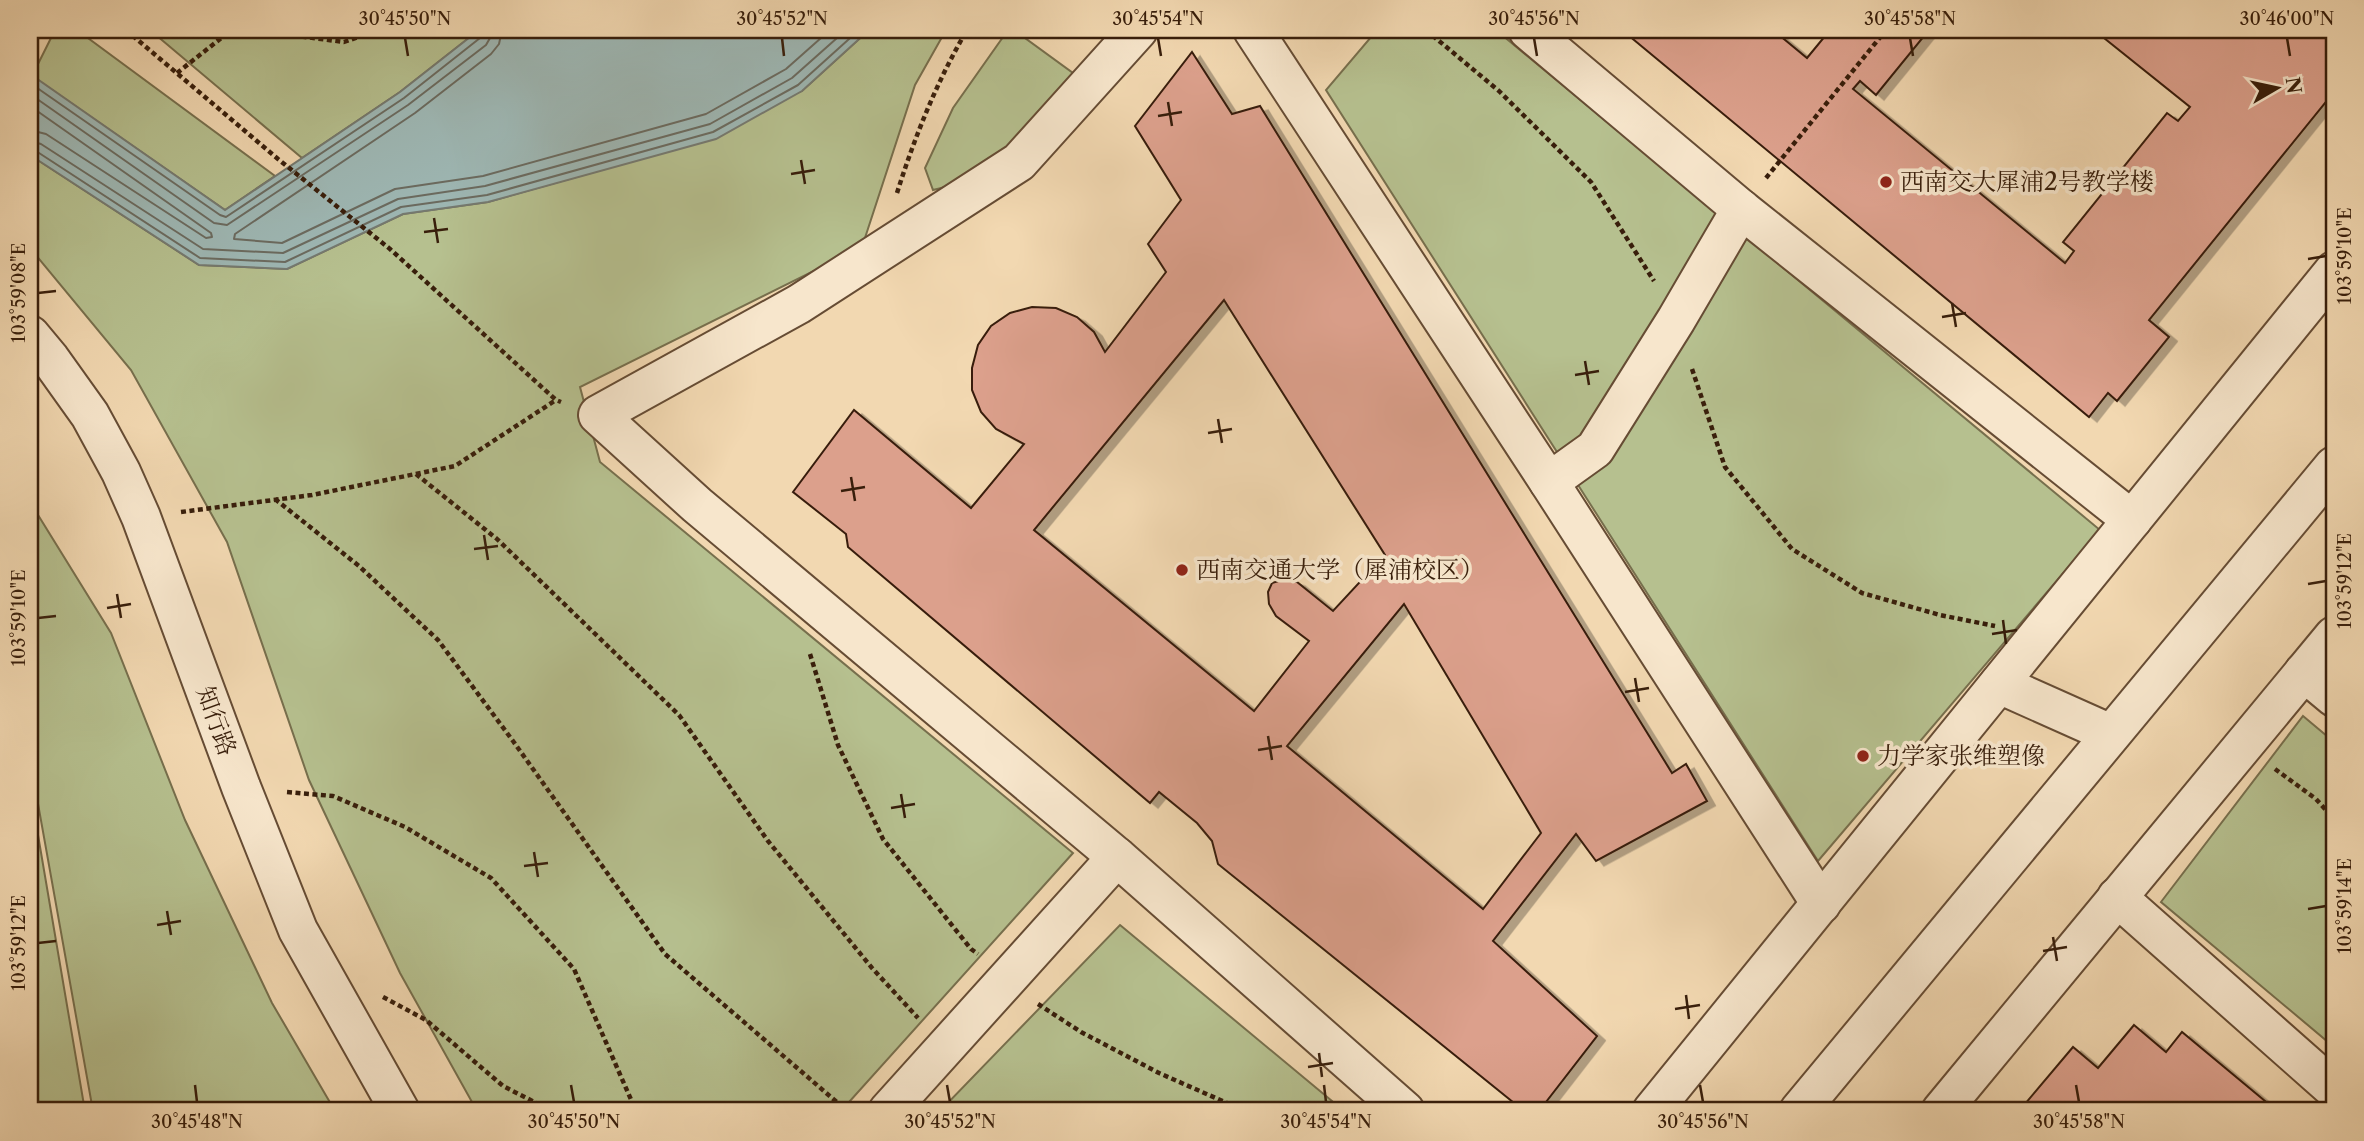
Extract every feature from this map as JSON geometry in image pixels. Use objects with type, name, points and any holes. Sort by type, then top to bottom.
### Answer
[{"type":"street","points":[[1138,30],[1019,162],[799,304],[598,415],[696,505],[1117,857],[1405,1111]]},
{"type":"street","points":[[1253,30],[1821,904]]},
{"type":"street","points":[[1528,30],[1741,209],[2132,520]]},
{"type":"street","points":[[1549,482],[1595,449],[1676,320],[1741,209]]},
{"type":"street","points":[[1652,1111],[2334,271]]},
{"type":"street","name":"知行路","points":[[30,335],[90,415],[121,472],[141,517],[241,788],[298,930],[400,1111]]},
{"type":"street","points":[[1799,1111],[2334,466]]},
{"type":"street","points":[[1941,1111],[2334,636]]},
{"type":"street","points":[[2304,672],[2334,697]]},
{"type":"street","points":[[1999,684],[2111,734]]},
{"type":"street","points":[[888,1111],[1117,857]]},
{"type":"street","points":[[2117,897],[2334,1089]]},
{"type":"path","points":[[126,30],[278,159],[390,249],[556,400],[598,415]]},
{"type":"path","points":[[177,73],[220,39],[239,30]]},
{"type":"path","points":[[250,30],[344,42],[378,30]]},
{"type":"path","points":[[879,251],[911,146],[946,66],[967,30]]},
{"type":"path","points":[[1426,30],[1500,91],[1591,182],[1676,320],[1725,467],[1792,549],[1862,593],[1940,615],[2038,636]]},
{"type":"path","points":[[1741,209],[1886,30]]},
{"type":"path","points":[[141,517],[312,495],[455,466],[556,400]]},
{"type":"path","points":[[416,474],[497,539],[679,715],[768,841],[872,968],[944,1047]]},
{"type":"path","points":[[275,499],[359,566],[438,640],[566,813],[665,954],[839,1104],[854,1111]]},
{"type":"path","points":[[806,598],[805,625],[809,653],[838,746],[883,839],[971,949],[1008,976],[1042,1007],[1081,1032],[1159,1073],[1245,1111]]},
{"type":"path","points":[[2244,745],[2316,799],[2334,819]]},
{"type":"path","points":[[241,788],[333,796],[405,827],[491,878],[574,969],[636,1111]]},
{"type":"path","points":[[377,995],[426,1020],[503,1086],[552,1111]]},
{"type":"green space","points":[[55,30],[77,30],[275,176],[225,210],[32,76]]},
{"type":"green space","points":[[150,30],[479,30],[400,92],[302,158]]},
{"type":"green space","points":[[869,30],[946,30],[915,85],[862,247],[580,387],[600,462],[1073,853],[841,1111],[477,1111],[400,973],[309,780],[227,542],[131,370],[30,248],[30,155],[199,265],[287,269],[403,214],[488,202],[608,168],[802,91]]},
{"type":"green space","points":[[1008,30],[1014,30],[1077,76],[978,179],[933,190],[925,168],[953,108]]},
{"type":"green space","points":[[1377,30],[1496,30],[2100,530],[1818,861],[1326,90]]},
{"type":"green space","points":[[30,502],[111,633],[185,820],[272,1003],[335,1111],[93,1111],[30,759]]},
{"type":"green space","points":[[2303,716],[2334,742],[2334,1047],[2161,902]]},
{"type":"green space","points":[[30,788],[85,1111],[30,1111]]},
{"type":"green space","points":[[1120,925],[1344,1111],[940,1111]]},
{"type":"water","points":[[479,30],[869,30],[802,91],[716,139],[488,202],[403,214],[287,269],[199,265],[30,155],[30,74],[225,210],[400,92]]},
{"type":"building","name":"西南交大犀浦2号教学楼","points":[[1622,30],[1773,30],[1807,58],[1830,30],[1929,30],[1876,95],[1860,81],[1853,89],[2065,263],[2074,251],[2063,242],[2167,113],[2178,121],[2190,107],[2094,30],[2334,30],[2334,92],[2149,320],[2169,337],[2117,401],[2108,393],[2089,417]]},
{"type":"building","points":[[1192,52],[1232,114],[1260,106],[1672,773],[1686,764],[1707,801],[1596,861],[1576,834],[1493,941],[1597,1036],[1539,1111],[1524,1111],[1218,864],[1212,841],[1197,823],[1159,792],[1150,803],[848,547],[846,534],[793,492],[854,410],[971,508],[1024,444],[996,429],[981,412],[972,390],[972,368],[978,345],[991,326],[1010,313],[1032,307],[1056,308],[1077,317],[1094,332],[1105,352],[1166,272],[1148,244],[1181,200],[1135,126]],"holes":[[[1224,300],[1385,555],[1333,611],[1297,582],[1285,579],[1272,583],[1268,592],[1269,604],[1276,616],[1309,641],[1254,711],[1034,530]],[[1404,604],[1541,833],[1483,909],[1287,746]]]},
{"type":"building","points":[[2134,1025],[2166,1052],[2182,1032],[2277,1111],[2019,1111],[2073,1047],[2098,1068]]},
{"type":"place","name":"西南交大犀浦2号教学楼","points":[[1886,182]]},
{"type":"place","name":"西南交通大学（犀浦校区）","points":[[1182,570]]},
{"type":"place","name":"力学家张维塑像","points":[[1863,756]]}]
